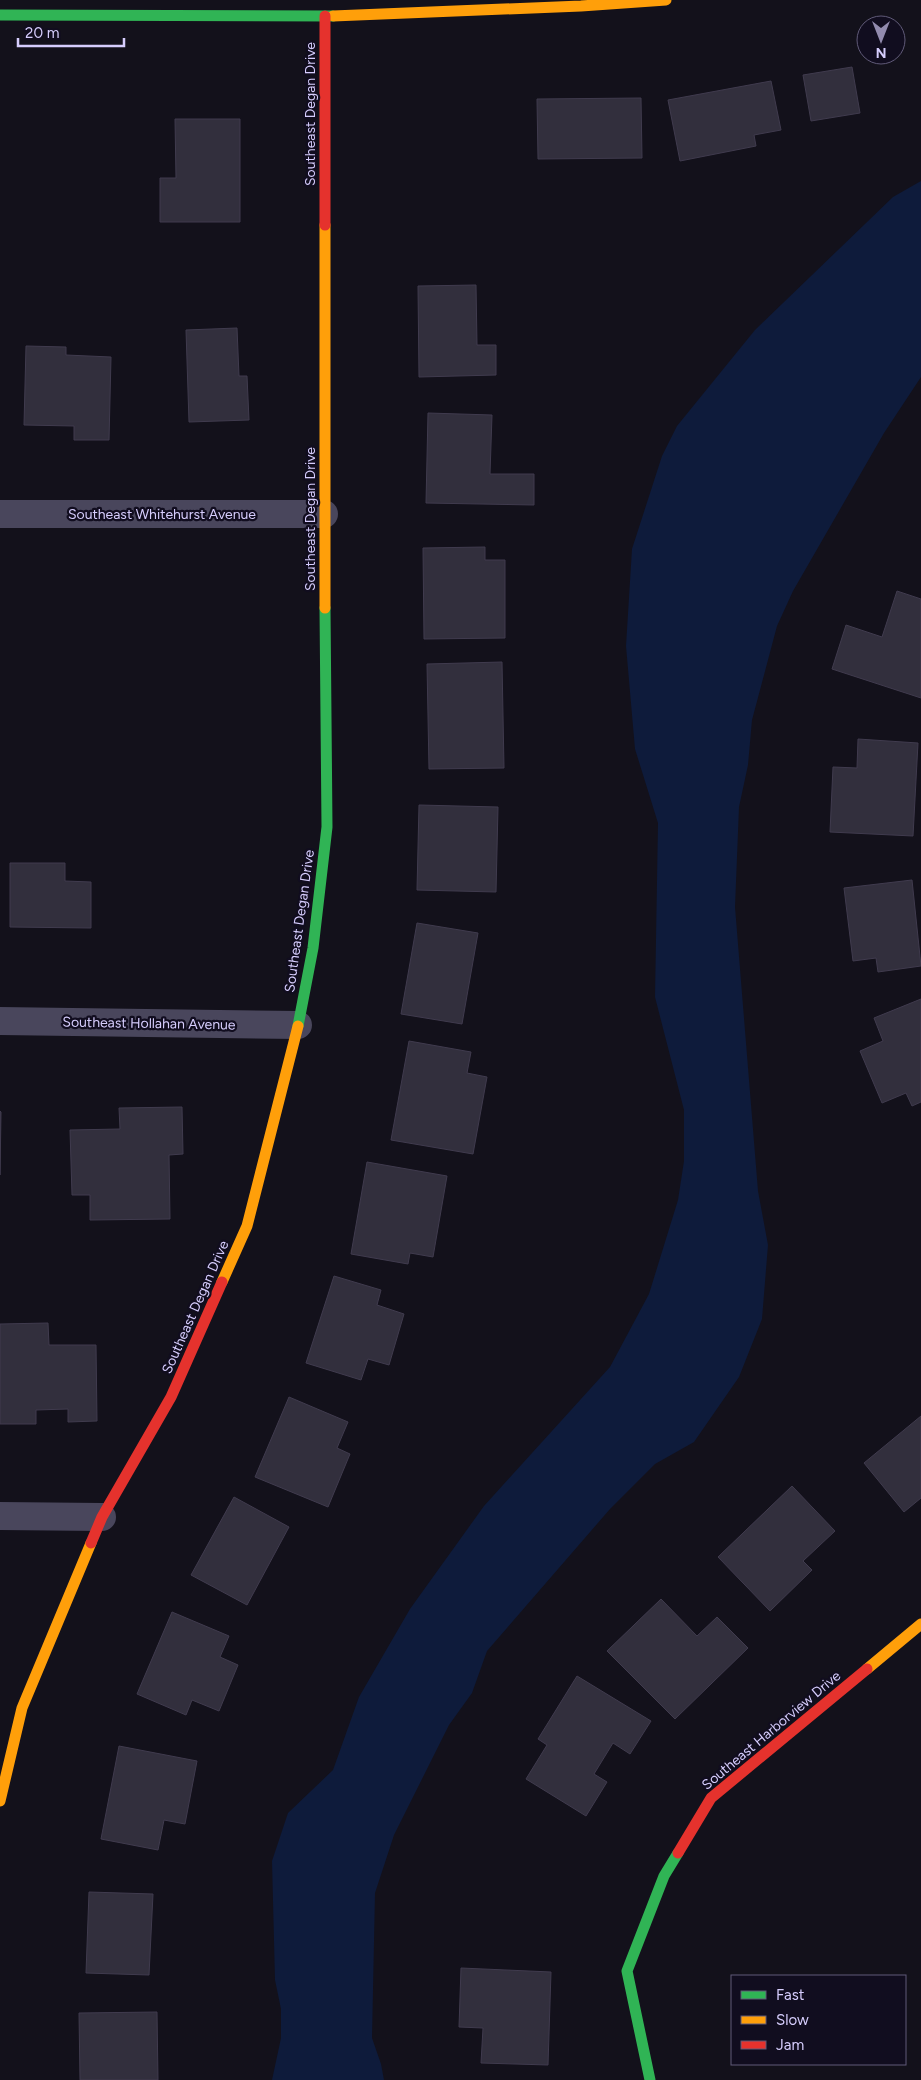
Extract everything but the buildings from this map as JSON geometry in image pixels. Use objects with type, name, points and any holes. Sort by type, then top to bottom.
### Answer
[{"type":"street","points":[[0,15],[325,16],[581,6],[666,0]]},
{"type":"street","name":"Southeast Degan Drive","points":[[0,1802],[22,1708],[102,1517],[171,1397],[247,1226],[298,1025],[313,948],[327,827],[324,514],[325,16]]},
{"type":"street","name":"Southeast Whitehurst Avenue","points":[[0,514],[324,514]]},
{"type":"street","name":"Southeast Hollahan Avenue","points":[[0,1021],[298,1025]]},
{"type":"street","points":[[0,1516],[102,1517]]},
{"type":"street","name":"Southeast Harborview Drive","points":[[650,2080],[627,1971],[664,1876],[711,1798],[921,1624]]},
{"type":"water","points":[[921,181],[921,377],[884,433],[793,591],[777,626],[752,720],[748,765],[739,807],[735,907],[758,1191],[768,1245],[762,1319],[739,1377],[694,1442],[655,1464],[610,1509],[487,1651],[472,1693],[449,1725],[394,1835],[375,1893],[372,2038],[381,2064],[384,2080],[272,2080],[281,2038],[281,2009],[275,1980],[272,1861],[288,1813],[333,1770],[359,1697],[410,1609],[484,1506],[610,1367],[649,1294],[678,1200],[684,1161],[684,1110],[655,997],[658,823],[635,749],[626,646],[632,549],[662,456],[677,426],[755,330],[893,197]]},
{"type":"traffic: fast","points":[[0,15],[333,16]]},
{"type":"traffic: fast","points":[[298,1026],[313,948],[327,827],[325,608]]},
{"type":"traffic: fast","points":[[650,2080],[627,1971],[664,1876],[678,1853]]},
{"type":"traffic: slow","points":[[333,16],[581,6],[666,0]]},
{"type":"traffic: slow","points":[[325,225],[325,608]]},
{"type":"traffic: slow","points":[[222,1282],[247,1226],[298,1026]]},
{"type":"traffic: slow","points":[[0,1801],[22,1708],[91,1543]]},
{"type":"traffic: slow","points":[[867,1669],[921,1624]]},
{"type":"traffic: jam","points":[[325,16],[325,225]]},
{"type":"traffic: jam","points":[[91,1543],[102,1517],[171,1397],[222,1282]]},
{"type":"traffic: jam","points":[[678,1853],[711,1798],[867,1669]]}]
